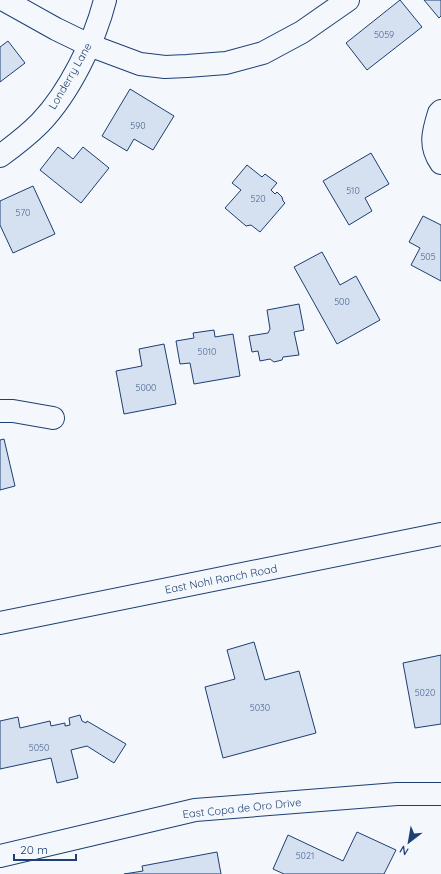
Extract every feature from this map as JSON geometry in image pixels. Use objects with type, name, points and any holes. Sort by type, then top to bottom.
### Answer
[{"type":"street","points":[[4,0],[56,30],[89,45],[140,64],[164,67],[226,63],[263,53],[302,32],[348,0]]},
{"type":"street","name":"Londerry Lane","points":[[0,156],[40,123],[57,103],[89,45],[101,15],[105,0]]},
{"type":"street","points":[[441,111],[432,135],[436,157],[441,163]]},
{"type":"street","points":[[0,411],[13,411],[53,418]]},
{"type":"street","name":"East Nohl Ranch Road","points":[[0,623],[441,534]]},
{"type":"street","name":"East Copa de Oro Drive","points":[[0,856],[195,810],[397,794],[441,794]]},
{"type":"building","points":[[400,0],[422,27],[367,70],[346,43]]},
{"type":"building","points":[[424,0],[441,0],[441,16],[439,18]]},
{"type":"building","points":[[8,41],[25,63],[0,82],[0,47]]},
{"type":"building","points":[[130,89],[174,116],[153,150],[134,139],[127,151],[102,136]]},
{"type":"building","points":[[58,147],[73,159],[83,147],[109,168],[81,203],[40,170]]},
{"type":"building","points":[[371,153],[389,184],[365,198],[372,211],[349,225],[323,181]]},
{"type":"building","points":[[247,165],[262,177],[265,174],[277,183],[271,190],[275,194],[277,192],[285,203],[260,232],[251,225],[246,226],[225,208],[241,190],[232,183]]},
{"type":"building","points":[[33,186],[55,234],[13,253],[0,225],[0,201]]},
{"type":"building","points":[[423,216],[441,225],[441,281],[411,265],[420,248],[409,242]]},
{"type":"building","points":[[322,252],[340,285],[356,276],[380,320],[337,344],[294,267]]},
{"type":"building","points":[[299,304],[304,330],[294,332],[299,355],[283,357],[282,360],[274,362],[270,359],[260,361],[258,351],[252,352],[249,336],[268,333],[270,329],[267,310]]},
{"type":"building","points":[[214,330],[215,337],[233,334],[240,376],[194,384],[190,363],[180,364],[176,341],[194,338],[193,333]]},
{"type":"building","points":[[164,344],[176,404],[124,414],[116,371],[142,366],[139,349]]},
{"type":"building","points":[[4,439],[15,486],[0,490],[0,440]]},
{"type":"building","points":[[254,642],[265,680],[299,671],[316,733],[223,758],[205,687],[235,679],[227,650]]},
{"type":"building","points":[[441,655],[441,724],[415,728],[403,663]]},
{"type":"building","points":[[80,715],[82,721],[86,723],[87,721],[126,744],[114,763],[87,746],[71,750],[78,778],[57,783],[51,758],[0,769],[0,721],[18,717],[20,728],[50,721],[51,726],[65,723],[65,726],[70,725],[69,718]]},
{"type":"building","points":[[357,832],[396,850],[384,874],[284,874],[273,869],[288,835],[343,861]]},
{"type":"building","points":[[217,852],[221,874],[124,874],[143,871],[142,866]]}]
